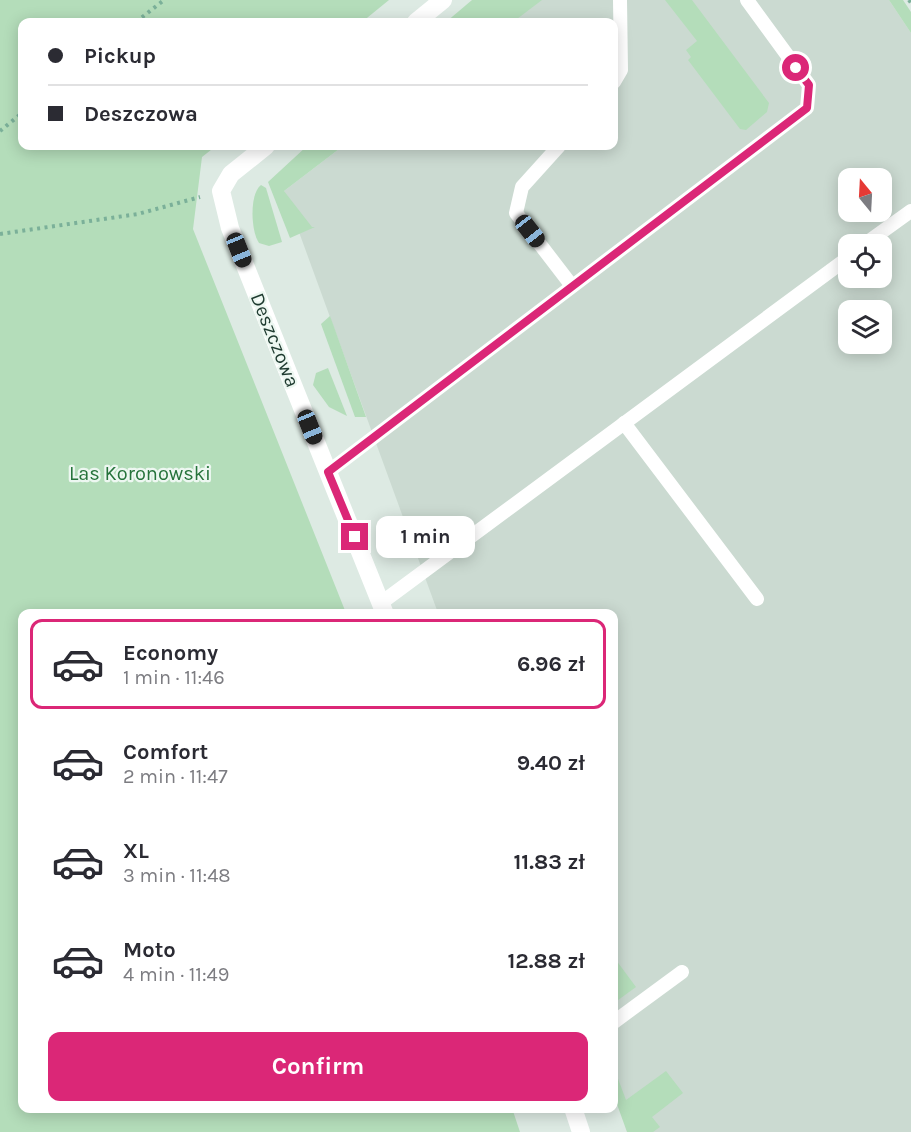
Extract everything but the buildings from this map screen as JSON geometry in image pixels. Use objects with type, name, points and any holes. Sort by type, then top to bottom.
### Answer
[{"type":"street","points":[[421,18],[443,0]]},
{"type":"street","points":[[221,191],[231,174],[261,150]]},
{"type":"street","name":"Deszczowa","points":[[221,191],[230,228],[383,608]]},
{"type":"street","points":[[575,1113],[581,1132]]},
{"type":"lane","points":[[618,75],[621,70],[620,0]]},
{"type":"lane","points":[[328,472],[807,108],[809,85],[747,0]]},
{"type":"lane","points":[[556,150],[522,187],[516,213],[572,286]]},
{"type":"lane","points":[[879,234],[911,211]]},
{"type":"lane","points":[[383,608],[624,423],[838,265]]},
{"type":"lane","points":[[624,423],[757,599]]},
{"type":"lane","points":[[618,1019],[682,972]]},
{"type":"path","points":[[141,18],[164,0]]},
{"type":"path","points":[[0,131],[18,116]]},
{"type":"path","points":[[0,234],[138,214],[221,191]]},
{"type":"shaded area","points":[[531,0],[889,0],[911,33],[911,1132],[631,1132],[618,1095],[618,609],[437,609],[284,191],[338,150],[618,150],[618,18],[507,18]]},
{"type":"green space","name":"Las Koronowski","points":[[0,0],[389,0],[367,18],[18,18],[18,150],[211,150],[202,157],[193,229],[344,609],[18,609],[18,1113],[514,1113],[520,1132],[0,1132]]},
{"type":"green space","points":[[472,0],[542,0],[518,18],[451,18]]},
{"type":"green space","points":[[665,0],[692,0],[769,103],[767,112],[746,130],[740,129],[688,60],[691,57],[686,50],[697,41]]},
{"type":"green space","points":[[889,0],[903,0],[911,12],[911,33]]},
{"type":"green space","points":[[303,150],[338,150],[284,191],[312,227],[315,227],[290,238],[268,182]]},
{"type":"green space","points":[[261,185],[266,188],[282,242],[269,246],[259,243],[254,231],[253,204]]},
{"type":"green space","points":[[330,316],[366,417],[355,417],[321,324]]},
{"type":"green space","points":[[328,368],[347,416],[329,407],[313,385],[316,373]]},
{"type":"green space","points":[[618,963],[636,987],[618,1000]]},
{"type":"green space","points":[[666,1071],[683,1093],[652,1117],[660,1127],[653,1132],[627,1132],[618,1107],[618,1079],[626,1100]]},
{"type":"route","points":[[355,537],[328,472],[807,108],[809,85],[796,68]]}]
